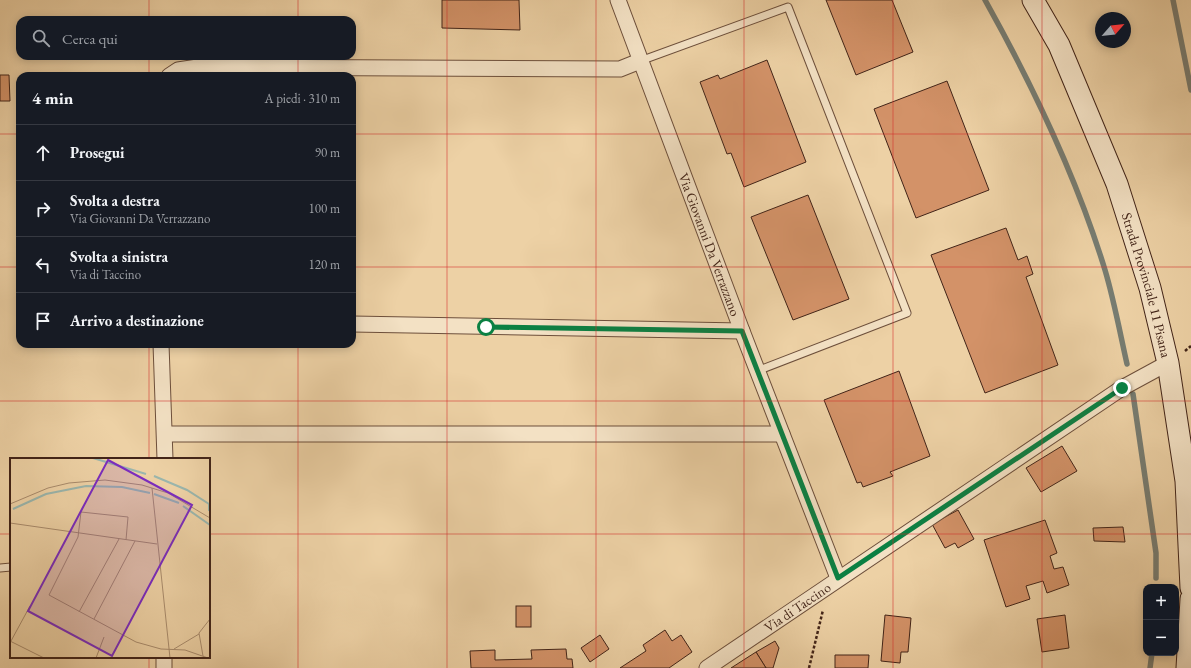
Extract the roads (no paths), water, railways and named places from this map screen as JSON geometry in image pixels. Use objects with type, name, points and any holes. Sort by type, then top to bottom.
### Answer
[{"type":"main road","name":"Strada Provinciale 11 Pisana","points":[[1033,0],[1059,45],[1117,184],[1150,288],[1168,362],[1186,481],[1191,588]]},
{"type":"main road","points":[[1187,668],[1191,599]]},
{"type":"street","name":"Via Giovanni Da Verrazzano","points":[[618,0],[640,62],[782,434],[834,581]]},
{"type":"street","points":[[175,72],[178,70],[198,67],[620,69],[640,62]]},
{"type":"street","points":[[356,324],[742,331]]},
{"type":"street","points":[[161,348],[165,458]]},
{"type":"street","name":"Via di Taccino","points":[[707,668],[1122,388],[1168,362]]},
{"type":"street","points":[[165,434],[782,434]]},
{"type":"lane","points":[[640,62],[788,7],[907,314],[757,371]]},
{"type":"lane","points":[[0,568],[10,567]]},
{"type":"waterway","points":[[985,0],[1036,98],[1067,165],[1081,200],[1105,270],[1127,364]]},
{"type":"waterway","points":[[1173,0],[1191,90]]},
{"type":"waterway","points":[[1133,394],[1156,553],[1156,578]]},
{"type":"waterway","points":[[1150,668],[1152,656]]}]
